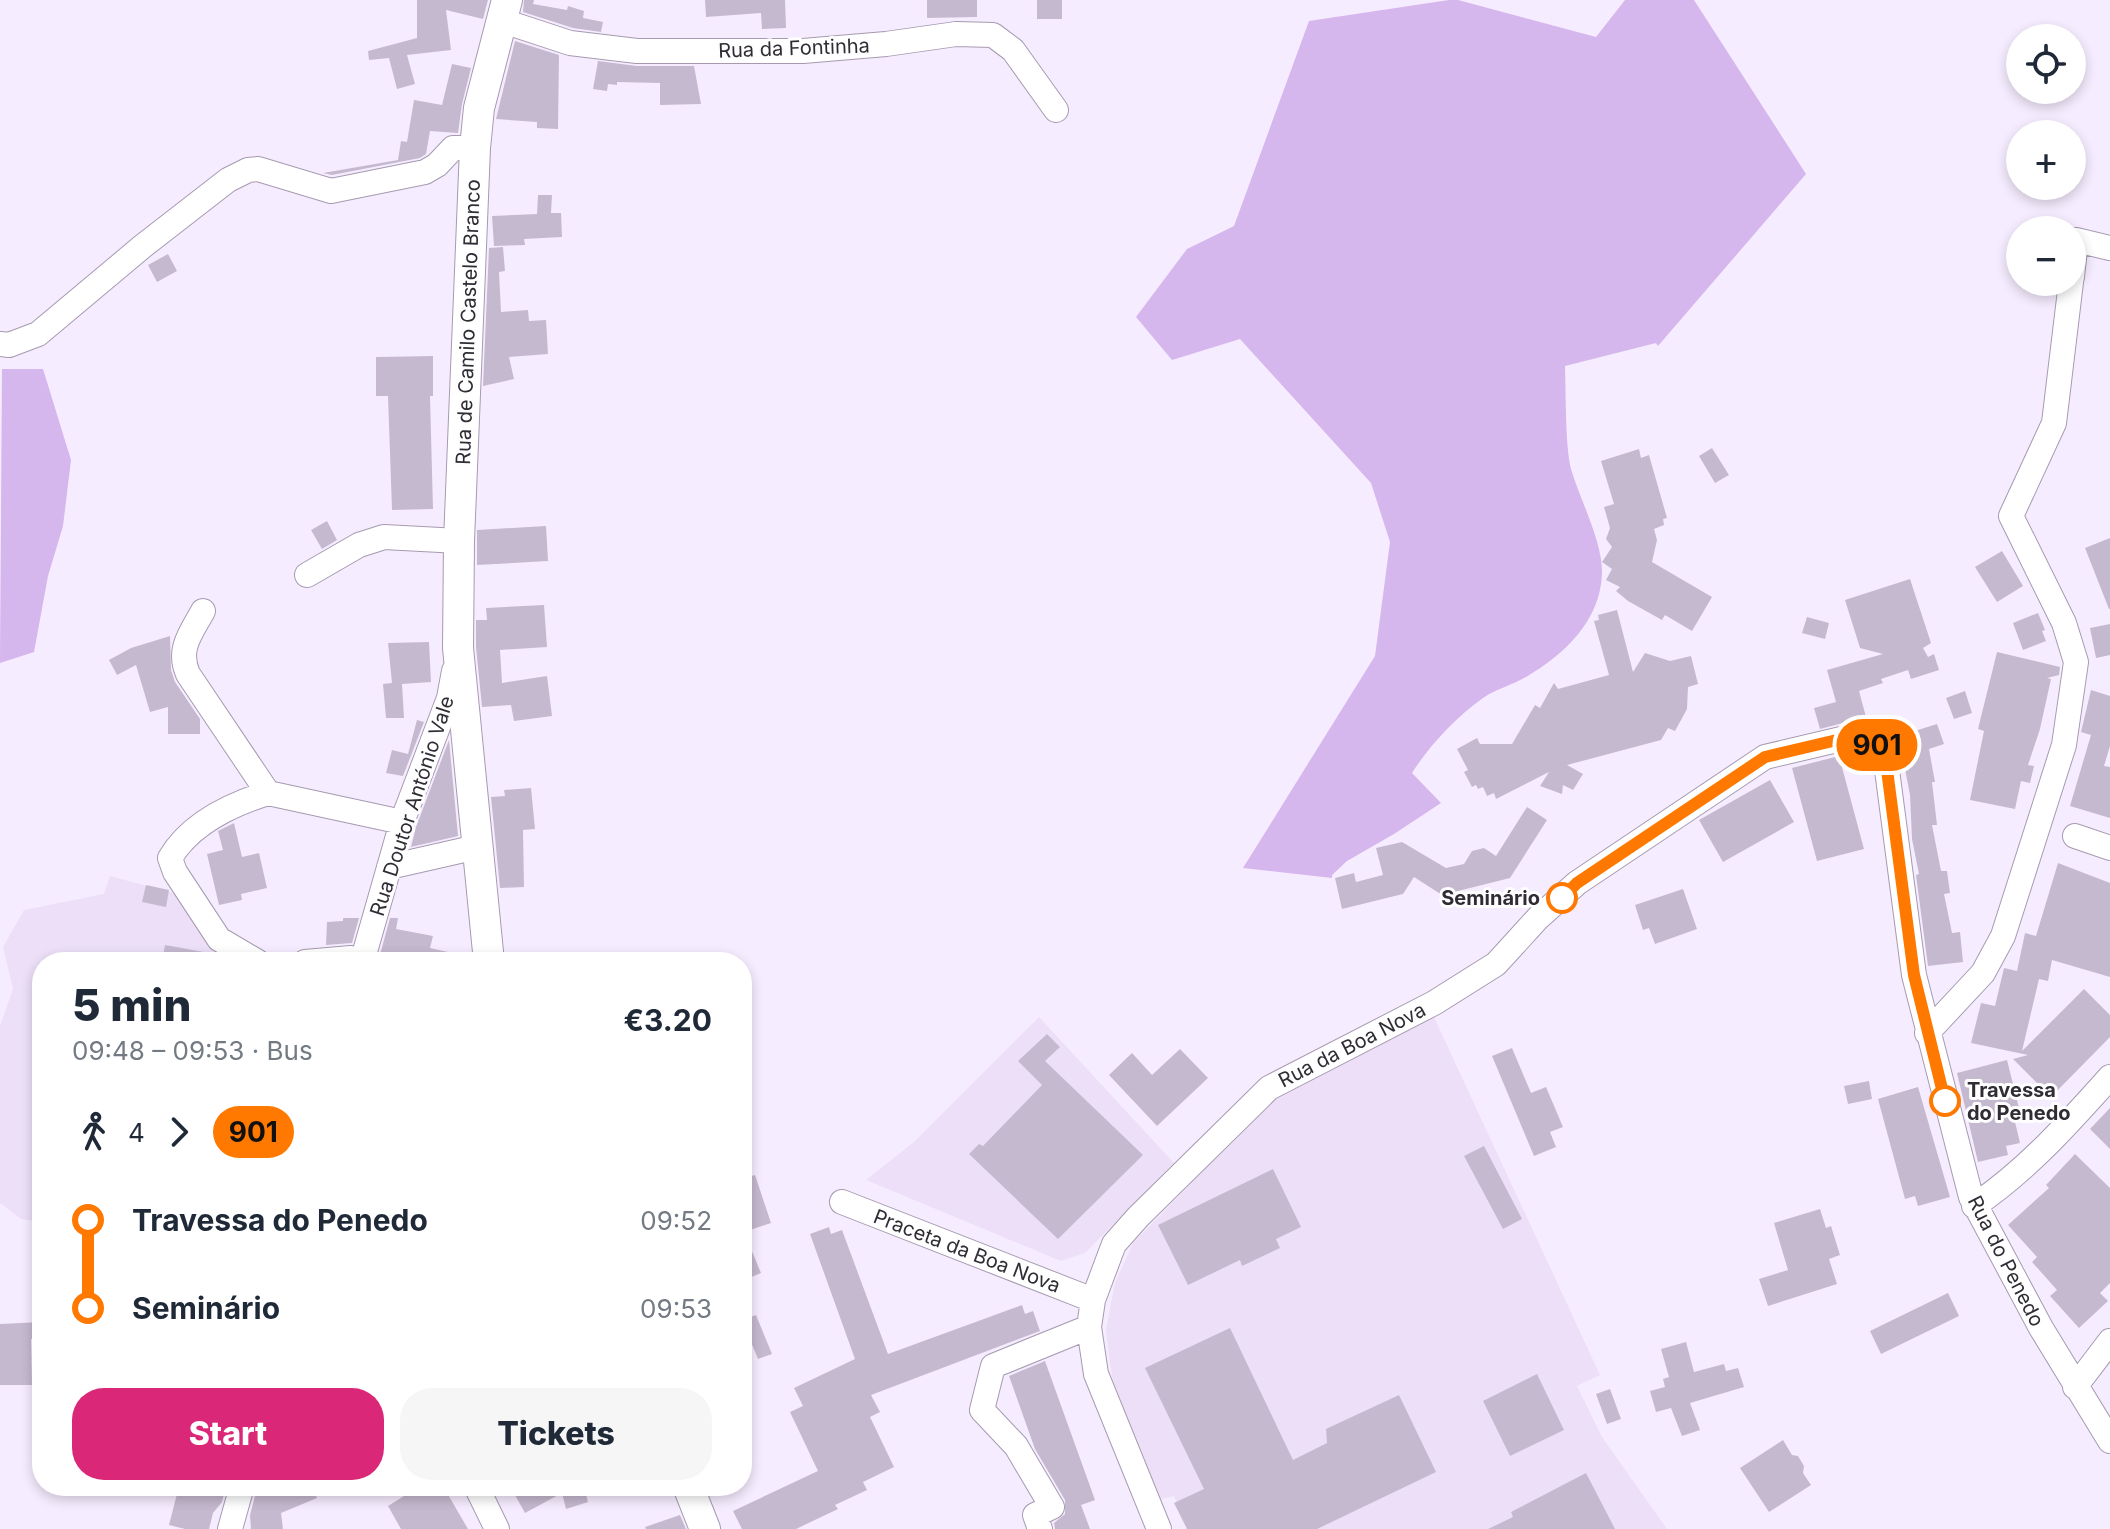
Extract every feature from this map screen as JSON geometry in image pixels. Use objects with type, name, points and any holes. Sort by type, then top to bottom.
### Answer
[{"type":"main road","name":"Rua de Camilo Castelo Branco","points":[[488,952],[458,648],[459,541],[475,148],[479,108],[503,10]]},
{"type":"main road","points":[[692,1496],[705,1529]]},
{"type":"street","name":"Rua da Fontinha","points":[[503,10],[570,43],[637,51],[803,51],[956,34],[993,35],[1013,50],[1056,110]]},
{"type":"street","points":[[0,344],[9,345],[38,334],[143,246],[228,180],[248,170],[258,169],[331,191],[425,172],[437,165],[453,148],[475,148]]},
{"type":"street","points":[[2086,242],[2110,248]]},
{"type":"street","points":[[1927,1033],[1983,973],[2003,936],[2064,745],[2076,662],[2064,623],[2011,516],[2054,423],[2070,296]]},
{"type":"street","points":[[307,575],[359,545],[384,537],[459,541]]},
{"type":"street","points":[[203,611],[184,647],[182,661],[268,793]]},
{"type":"street","name":"Rua Doutor António Vale","points":[[365,952],[402,822],[449,698],[458,648]]},
{"type":"street","name":"Rua da Boa Nova","points":[[1159,1529],[1096,1374],[1089,1327],[1093,1300],[1114,1244],[1269,1088],[1434,1003],[1496,964],[1538,918],[1577,883],[1765,757],[1854,736],[1872,739]]},
{"type":"street","name":"Rua do Penedo","points":[[1872,739],[1885,755],[1914,975],[1974,1206],[2075,1387],[2110,1441]]},
{"type":"street","points":[[241,952],[219,939],[175,872],[170,858],[176,848],[203,824],[247,799],[268,793],[402,822]]},
{"type":"street","points":[[2075,836],[2110,848]]},
{"type":"street","points":[[389,867],[477,847]]},
{"type":"street","points":[[1974,1206],[2014,1176],[2063,1129],[2110,1077]]},
{"type":"street","name":"Praceta da Boa Nova","points":[[842,1202],[1093,1300]]},
{"type":"street","points":[[1040,1529],[1035,1515],[1052,1507],[1016,1446],[982,1410],[993,1366],[1089,1327]]},
{"type":"street","points":[[2075,1387],[2110,1341]]},
{"type":"street","points":[[233,1527],[240,1496]]},
{"type":"street","points":[[481,1496],[497,1529]]},
{"type":"shaded area","points":[[1449,0],[1596,37],[1625,0],[1694,0],[1806,174],[1658,346],[1656,343],[1565,366],[1569,459],[1599,548],[1600,591],[1587,621],[1567,647],[1521,680],[1488,695],[1473,706],[1426,753],[1412,773],[1441,803],[1347,861],[1332,878],[1243,868],[1375,656],[1390,542],[1371,483],[1240,339],[1172,360],[1136,317],[1187,249],[1234,226],[1309,21]]},
{"type":"shaded area","points":[[2,369],[43,369],[71,460],[63,526],[48,576],[34,652],[0,663]]},
{"type":"shaded area","points":[[110,876],[177,894],[232,952],[32,952],[32,1221],[21,1219],[0,1203],[0,1026],[13,989],[3,947],[24,910],[104,894]]},
{"type":"shaded area","points":[[1039,1017],[1174,1163],[1085,1253],[1061,1261],[866,1180],[915,1141]]},
{"type":"shaded area","points":[[1434,1017],[1600,1375],[1577,1386],[1602,1437],[1667,1529],[1189,1529],[1174,1496],[1161,1499],[1113,1381],[1106,1329],[1115,1283],[1133,1243],[1278,1094]]},
{"type":"building","points":[[417,0],[488,0],[483,19],[446,10],[451,50],[407,55],[415,84],[397,89],[389,58],[369,60],[368,51],[417,38]]},
{"type":"building","points":[[524,0],[584,11],[583,18],[603,22],[601,32],[573,28],[523,12]]},
{"type":"building","points":[[705,0],[785,0],[786,28],[762,29],[761,13],[706,17]]},
{"type":"building","points":[[927,0],[977,0],[977,17],[927,18]]},
{"type":"building","points":[[1037,0],[1062,0],[1062,19],[1037,19]]},
{"type":"building","points":[[515,41],[559,55],[558,129],[537,128],[537,122],[496,119]]},
{"type":"building","points":[[598,61],[637,66],[694,66],[701,104],[660,105],[660,83],[617,82],[617,85],[608,84],[607,91],[593,89]]},
{"type":"building","points":[[452,64],[471,68],[458,133],[430,131],[426,154],[420,158],[332,175],[323,173],[398,160],[401,141],[407,142],[414,100],[442,105]]},
{"type":"building","points":[[538,195],[552,195],[551,213],[561,213],[562,237],[524,239],[525,245],[494,246],[492,216],[537,214]]},
{"type":"building","points":[[503,247],[505,271],[499,272],[501,312],[528,310],[529,321],[546,320],[548,354],[509,357],[514,379],[483,386],[489,248]]},
{"type":"building","points":[[168,254],[177,271],[157,282],[148,265]]},
{"type":"building","points":[[433,356],[433,396],[430,396],[433,509],[392,510],[388,396],[376,396],[376,357]]},
{"type":"building","points":[[1712,448],[1729,475],[1715,483],[1699,456]]},
{"type":"building","points":[[1639,449],[1641,458],[1649,455],[1667,518],[1663,519],[1664,525],[1654,529],[1657,540],[1652,562],[1712,597],[1692,631],[1665,615],[1662,620],[1628,601],[1616,591],[1620,587],[1606,580],[1612,569],[1602,562],[1612,547],[1606,539],[1610,528],[1604,507],[1614,504],[1601,461]]},
{"type":"building","points":[[327,521],[337,540],[322,549],[311,530]]},
{"type":"building","points":[[546,526],[548,561],[477,565],[477,530]]},
{"type":"building","points":[[2110,538],[2110,609],[2109,609],[2085,548]]},
{"type":"building","points":[[2002,551],[2023,586],[1997,602],[1975,567]]},
{"type":"building","points":[[1910,579],[1931,643],[1923,648],[1928,657],[1934,654],[1939,670],[1911,679],[1908,670],[1881,679],[1883,683],[1859,691],[1866,717],[1820,729],[1814,708],[1836,702],[1827,670],[1883,654],[1860,648],[1845,600]]},
{"type":"building","points":[[544,605],[547,647],[500,650],[502,683],[547,676],[552,716],[514,721],[511,705],[482,707],[476,620],[487,620],[486,608]]},
{"type":"building","points":[[1617,610],[1633,672],[1645,653],[1670,661],[1691,656],[1698,684],[1688,687],[1687,709],[1675,731],[1668,728],[1661,740],[1567,765],[1583,774],[1573,790],[1563,785],[1562,794],[1540,786],[1549,772],[1496,799],[1494,793],[1487,796],[1483,787],[1472,787],[1464,772],[1468,770],[1457,749],[1477,738],[1480,744],[1512,744],[1535,705],[1540,708],[1554,683],[1558,689],[1609,675],[1594,621],[1599,620],[1598,615]]},
{"type":"building","points":[[2038,613],[2046,641],[2023,650],[2013,623]]},
{"type":"building","points":[[1807,617],[1829,623],[1825,639],[1802,633]]},
{"type":"building","points":[[2110,624],[2110,655],[2096,658],[2090,628]]},
{"type":"building","points":[[170,636],[171,670],[175,682],[200,719],[200,734],[168,734],[168,707],[150,712],[136,665],[117,675],[109,660],[131,648]]},
{"type":"building","points":[[429,642],[431,682],[402,684],[404,718],[386,718],[383,684],[392,683],[388,643]]},
{"type":"building","points":[[1997,652],[2060,667],[2059,675],[2047,678],[2051,679],[2028,765],[2034,766],[2030,783],[2021,781],[2015,809],[1970,800],[1984,731],[1978,729]]},
{"type":"building","points":[[2091,690],[2110,696],[2110,746],[2104,766],[2110,767],[2110,818],[2070,806],[2091,735],[2081,732]]},
{"type":"building","points":[[1965,691],[1972,713],[1954,719],[1946,698]]},
{"type":"building","points":[[417,720],[424,722],[403,776],[386,773],[392,750],[408,754]]},
{"type":"building","points":[[1937,724],[1944,744],[1929,749],[1935,782],[1932,782],[1937,825],[1932,825],[1941,871],[1947,871],[1950,893],[1944,894],[1952,933],[1960,932],[1963,962],[1928,966],[1904,764],[1908,763],[1899,736]]},
{"type":"building","points":[[449,740],[458,836],[411,847],[416,827]]},
{"type":"building","points":[[1839,756],[1864,849],[1817,861],[1792,768]]},
{"type":"building","points":[[1770,780],[1794,822],[1723,862],[1699,820]]},
{"type":"building","points":[[531,788],[535,829],[523,830],[524,887],[500,888],[491,797],[505,796],[504,790]]},
{"type":"building","points":[[1527,807],[1547,820],[1510,878],[1442,895],[1414,877],[1403,894],[1342,909],[1335,878],[1354,873],[1356,882],[1383,875],[1376,848],[1402,842],[1446,868],[1464,864],[1472,851],[1484,848],[1496,856]]},
{"type":"building","points":[[234,823],[242,857],[259,853],[267,888],[241,894],[242,900],[219,905],[207,854],[223,850],[218,831]]},
{"type":"building","points":[[2058,863],[2110,883],[2110,977],[2052,960],[2048,981],[2039,979],[2022,1051],[2084,989],[2110,1015],[2110,1037],[2051,1097],[2013,1059],[2028,1055],[1971,1043],[1981,1003],[1995,1006],[2004,968],[2017,971],[2025,933],[2036,936]]},
{"type":"building","points":[[146,885],[169,890],[166,907],[142,902]]},
{"type":"building","points":[[1683,889],[1697,929],[1655,944],[1649,928],[1643,930],[1635,905]]},
{"type":"building","points":[[343,918],[359,918],[352,943],[326,945],[327,922],[343,921]]},
{"type":"building","points":[[390,918],[398,918],[396,929],[433,936],[430,948],[448,952],[381,952]]},
{"type":"building","points":[[165,945],[204,952],[164,952]]},
{"type":"building","points":[[1047,1034],[1060,1047],[1045,1061],[1143,1155],[1058,1239],[969,1154],[979,1144],[983,1146],[1042,1085],[1018,1061]]},
{"type":"building","points":[[1512,1048],[1531,1093],[1546,1087],[1563,1127],[1550,1132],[1556,1147],[1534,1156],[1492,1056]]},
{"type":"building","points":[[1180,1049],[1208,1078],[1157,1126],[1109,1075],[1132,1053],[1152,1075]]},
{"type":"building","points":[[2007,1060],[2022,1120],[2015,1122],[2020,1143],[2006,1146],[2008,1155],[1978,1162],[1957,1073]]},
{"type":"building","points":[[1869,1081],[1872,1099],[1848,1104],[1844,1086]]},
{"type":"building","points":[[1918,1087],[1950,1197],[1918,1206],[1915,1196],[1905,1199],[1878,1099]]},
{"type":"building","points":[[2110,1108],[2110,1149],[2090,1129]]},
{"type":"building","points":[[1484,1146],[1522,1219],[1503,1229],[1464,1156]]},
{"type":"building","points":[[2075,1154],[2110,1188],[2110,1283],[2100,1293],[2108,1301],[2079,1328],[2050,1296],[2057,1290],[2032,1262],[2037,1257],[2008,1225],[2049,1188],[2046,1185]]},
{"type":"building","points":[[1273,1169],[1301,1227],[1276,1239],[1280,1248],[1242,1266],[1240,1260],[1188,1285],[1158,1225]]},
{"type":"building","points":[[755,1175],[771,1223],[752,1229],[752,1176]]},
{"type":"building","points":[[1820,1209],[1826,1228],[1831,1226],[1840,1255],[1829,1259],[1837,1284],[1768,1306],[1759,1279],[1788,1270],[1774,1223]]},
{"type":"building","points":[[829,1227],[831,1234],[842,1230],[888,1354],[1022,1305],[1025,1314],[1033,1311],[1040,1331],[871,1395],[880,1412],[870,1417],[894,1467],[863,1482],[867,1490],[835,1505],[838,1509],[796,1529],[742,1529],[733,1511],[818,1471],[790,1412],[803,1406],[794,1388],[855,1359],[810,1234]]},
{"type":"building","points":[[752,1251],[761,1273],[752,1277]]},
{"type":"building","points":[[1948,1293],[1959,1316],[1881,1354],[1870,1331]]},
{"type":"building","points":[[756,1315],[772,1354],[758,1359],[752,1344],[752,1316]]},
{"type":"building","points":[[32,1322],[32,1385],[0,1385],[0,1324]]},
{"type":"building","points":[[1230,1328],[1293,1460],[1327,1443],[1326,1429],[1399,1395],[1436,1472],[1317,1529],[1187,1529],[1174,1503],[1204,1489],[1145,1368]]},
{"type":"building","points":[[1686,1342],[1694,1372],[1724,1364],[1726,1371],[1738,1368],[1744,1387],[1690,1403],[1700,1430],[1682,1436],[1671,1408],[1656,1412],[1650,1391],[1665,1387],[1663,1379],[1669,1377],[1661,1349]]},
{"type":"building","points":[[1045,1361],[1095,1500],[1081,1505],[1090,1529],[1055,1529],[1054,1523],[1065,1514],[1065,1500],[1035,1449],[1009,1376]]},
{"type":"building","points":[[1537,1374],[1564,1430],[1510,1456],[1483,1401]]},
{"type":"building","points":[[1610,1389],[1621,1419],[1607,1424],[1596,1394]]},
{"type":"building","points":[[1783,1440],[1792,1455],[1798,1456],[1811,1485],[1769,1512],[1740,1468]]},
{"type":"building","points":[[1586,1473],[1615,1529],[1488,1529],[1513,1517],[1511,1512]]},
{"type":"building","points":[[176,1496],[224,1496],[213,1513],[209,1529],[169,1525]]},
{"type":"building","points":[[255,1496],[317,1498],[281,1513],[283,1529],[251,1529],[250,1515]]},
{"type":"building","points":[[404,1496],[449,1496],[468,1529],[401,1529],[388,1506]]},
{"type":"building","points":[[516,1496],[556,1496],[525,1513]]},
{"type":"building","points":[[563,1496],[586,1496],[588,1502],[566,1509]]},
{"type":"building","points":[[680,1515],[686,1529],[645,1527]]},
{"type":"bus line","name":"901","points":[[1562,898],[1577,883],[1765,757],[1854,736],[1872,739],[1885,755],[1914,975],[1945,1101]]},
{"type":"place","name":"Seminário","points":[[1562,898]]},
{"type":"place","name":"Travessa do Penedo","points":[[1945,1101]]}]
